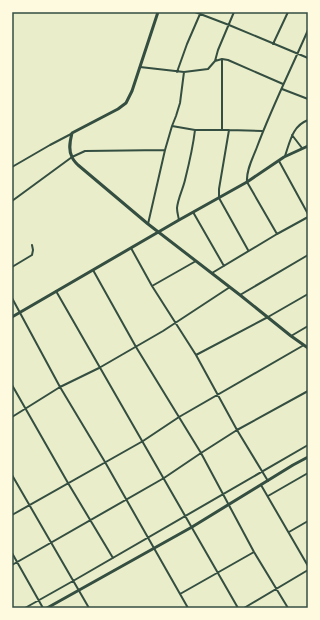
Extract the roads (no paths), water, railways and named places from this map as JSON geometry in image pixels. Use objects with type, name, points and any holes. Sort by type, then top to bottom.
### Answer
[{"type":"main road","points":[[158,12],[132,92],[126,103],[118,109],[72,133],[70,141],[72,157],[78,165],[148,224],[160,231],[230,288],[308,348]]},
{"type":"main road","points":[[12,317],[247,182],[284,157],[308,146]]},
{"type":"main road","points":[[47,608],[192,527],[308,457]]},
{"type":"street","points":[[196,12],[308,58]]},
{"type":"street","points":[[215,61],[234,12]]},
{"type":"street","points":[[273,44],[287,12]]},
{"type":"street","points":[[177,72],[200,14]]},
{"type":"street","points":[[277,234],[247,182],[247,172],[308,30]]},
{"type":"street","points":[[140,67],[184,72],[208,68],[215,61],[222,59],[228,60],[284,84]]},
{"type":"street","points":[[222,59],[222,130]]},
{"type":"street","points":[[148,224],[165,150],[180,103],[184,72]]},
{"type":"street","points":[[282,89],[308,99]]},
{"type":"street","points":[[284,157],[292,135],[300,125],[308,120]]},
{"type":"street","points":[[172,126],[195,130],[263,132]]},
{"type":"street","points":[[180,220],[177,214],[178,201],[190,162],[195,130]]},
{"type":"street","points":[[228,130],[219,198],[248,250]]},
{"type":"street","points":[[12,167],[50,144],[72,133]]},
{"type":"street","points":[[292,135],[302,149]]},
{"type":"street","points":[[12,201],[72,157],[85,151],[165,150]]},
{"type":"street","points":[[279,161],[308,214]]},
{"type":"street","points":[[193,212],[224,266]]},
{"type":"street","points":[[212,273],[248,250],[308,217]]},
{"type":"street","points":[[12,267],[32,255],[32,245]]},
{"type":"street","points":[[131,248],[175,324],[196,355],[237,430],[268,481]]},
{"type":"street","points":[[240,295],[308,254]]},
{"type":"street","points":[[152,286],[197,261]]},
{"type":"street","points":[[93,270],[136,347],[201,453],[254,552],[288,608]]},
{"type":"street","points":[[12,417],[60,387],[99,368],[175,324],[230,288]]},
{"type":"street","points":[[56,291],[238,608]]},
{"type":"street","points":[[196,355],[308,294]]},
{"type":"street","points":[[12,298],[60,387],[105,462],[188,608]]},
{"type":"street","points":[[291,336],[308,326]]},
{"type":"street","points":[[12,515],[304,345]]},
{"type":"street","points":[[12,385],[113,558]]},
{"type":"street","points":[[12,564],[164,478],[237,430],[308,391]]},
{"type":"street","points":[[25,608],[308,445]]},
{"type":"street","points":[[268,496],[308,473]]},
{"type":"street","points":[[12,475],[89,608]]},
{"type":"street","points":[[261,485],[308,566]]},
{"type":"street","points":[[289,532],[308,521]]},
{"type":"street","points":[[180,594],[254,552]]},
{"type":"street","points":[[12,553],[43,608]]},
{"type":"street","points":[[244,608],[308,570]]}]
